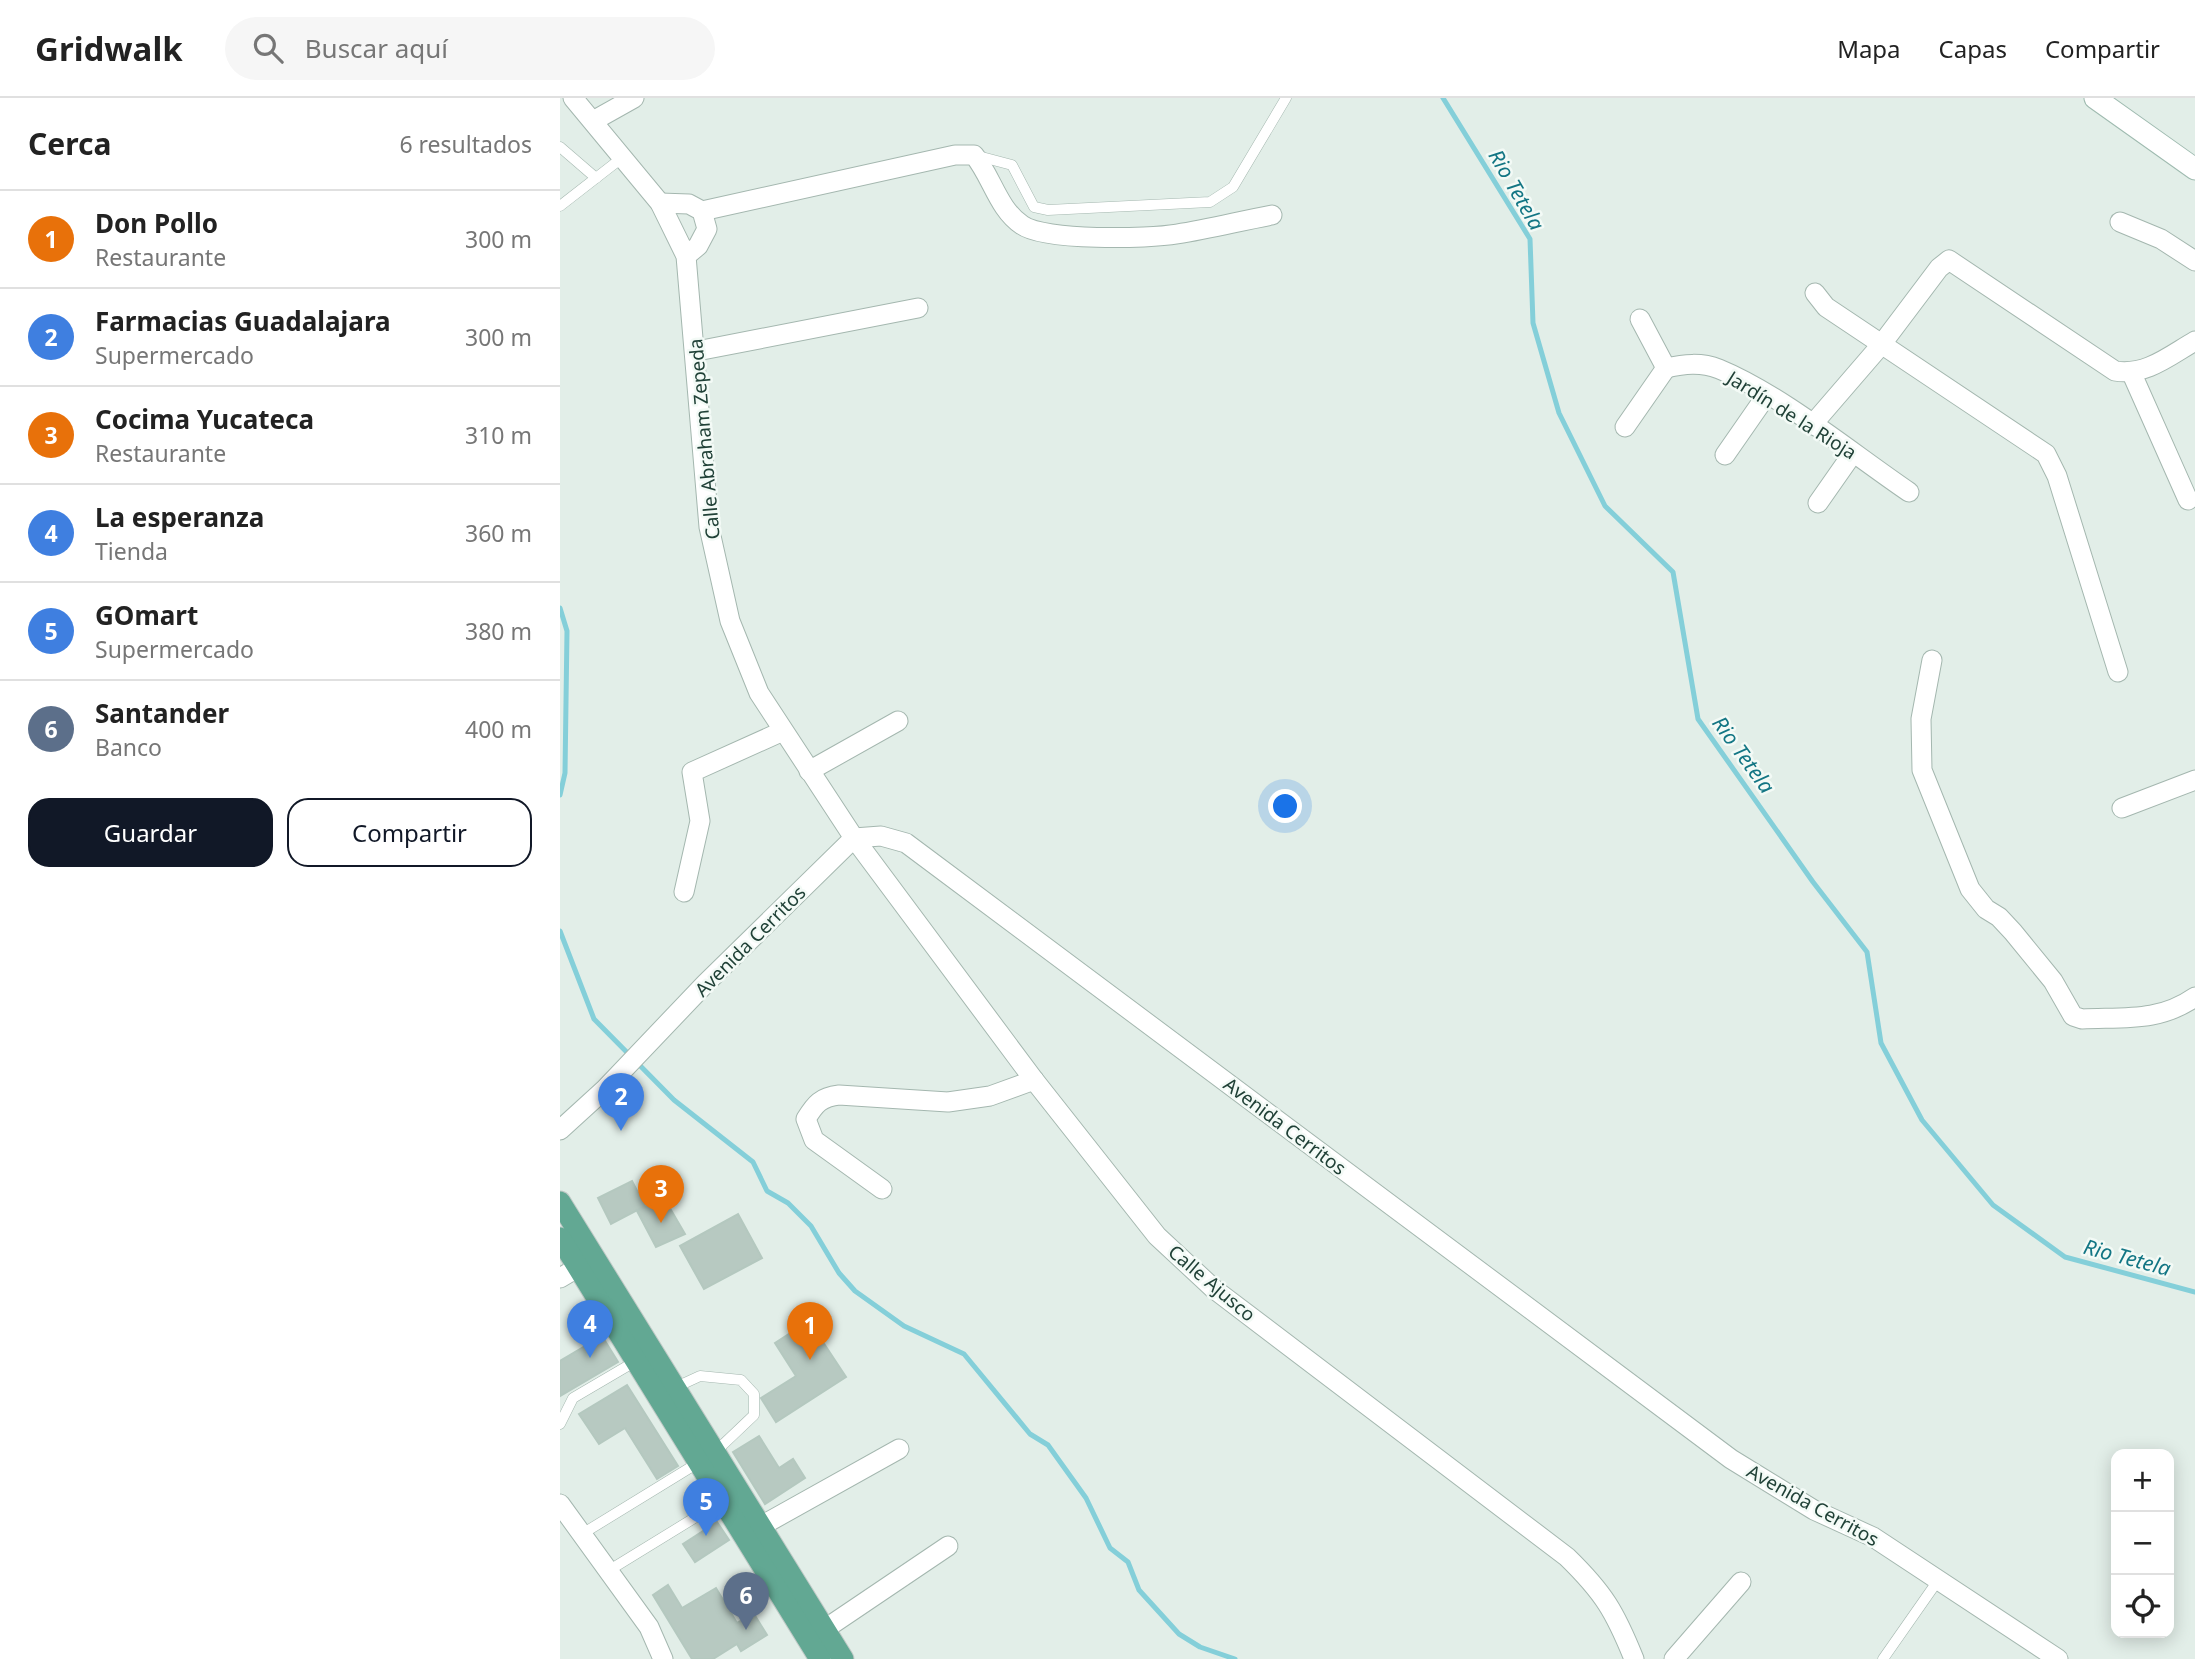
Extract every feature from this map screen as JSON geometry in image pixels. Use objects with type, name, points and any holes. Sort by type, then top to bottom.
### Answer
[{"type":"main road","points":[[560,1202],[578,1268],[674,1388],[722,1501],[820,1659]]},
{"type":"main road","points":[[560,1238],[636,1361],[706,1458],[761,1526],[843,1659]]},
{"type":"street","name":"Calle Abraham Zepeda","points":[[573,98],[660,202],[687,256],[709,527],[730,621],[759,694],[854,838]]},
{"type":"street","points":[[593,121],[634,98]]},
{"type":"street","points":[[2095,98],[2195,169]]},
{"type":"street","points":[[660,202],[689,204],[702,211],[955,155],[974,155],[989,173],[1006,212],[1024,228],[1064,236],[1174,234],[1272,215]]},
{"type":"street","points":[[687,256],[698,246],[707,229],[702,211]]},
{"type":"street","points":[[2120,222],[2161,239],[2195,261]]},
{"type":"street","points":[[1812,425],[1881,345],[1939,268],[1949,260],[2115,372],[2132,374],[2195,341]]},
{"type":"street","points":[[1815,293],[1826,307],[2046,454],[2056,476],[2118,673]]},
{"type":"street","points":[[696,352],[918,308]]},
{"type":"street","points":[[1625,427],[1666,368],[1640,319]]},
{"type":"street","name":"Jardín de la Rioja","points":[[1666,368],[1691,363],[1718,369],[1812,425],[1909,492]]},
{"type":"street","points":[[2132,374],[2188,500]]},
{"type":"street","points":[[1725,455],[1766,396]]},
{"type":"street","points":[[1818,503],[1853,453]]},
{"type":"street","points":[[1932,660],[1921,719],[1922,770],[1970,889],[1986,909],[2014,932],[2053,981],[2073,1016],[2082,1019],[2143,1017],[2173,1012],[2195,997]]},
{"type":"street","points":[[809,771],[898,720]]},
{"type":"street","points":[[684,892],[700,821],[692,772],[783,731]]},
{"type":"street","points":[[2122,808],[2195,780]]},
{"type":"street","name":"Avenida Cerritos","points":[[560,1130],[605,1089],[705,984],[854,838],[881,836],[906,843],[1731,1459],[1780,1491],[1872,1537],[1939,1578],[2058,1659]]},
{"type":"street","name":"Calle Ajusco","points":[[854,838],[1034,1080],[1157,1236],[1189,1268],[1567,1557],[1600,1589],[1619,1622],[1634,1659]]},
{"type":"street","points":[[881,1189],[814,1140],[806,1119],[814,1104],[827,1096],[839,1095],[948,1102],[990,1096],[1034,1080]]},
{"type":"street","points":[[761,1526],[899,1449]]},
{"type":"street","points":[[560,1504],[649,1627],[663,1659]]},
{"type":"street","points":[[825,1629],[948,1546]]},
{"type":"street","points":[[1674,1659],[1741,1583]]},
{"type":"lane","points":[[974,155],[1012,165],[1034,207],[1048,211],[1210,202],[1233,187],[1286,98]]},
{"type":"lane","points":[[560,147],[596,178]]},
{"type":"lane","points":[[560,206],[624,156]]},
{"type":"lane","points":[[560,1424],[573,1398],[636,1361]]},
{"type":"lane","points":[[582,1534],[706,1458],[754,1415],[754,1394],[741,1380],[700,1376],[674,1388]]},
{"type":"lane","points":[[608,1571],[722,1501]]},
{"type":"lane","points":[[1883,1659],[1939,1578]]},
{"type":"building","points":[[632,1181],[645,1206],[611,1224],[598,1198]]},
{"type":"building","points":[[664,1198],[685,1234],[656,1247],[637,1211]]},
{"type":"building","points":[[738,1214],[762,1258],[704,1289],[680,1246]]},
{"type":"building","points":[[809,1321],[846,1377],[776,1422],[761,1398],[796,1376],[775,1343]]},
{"type":"building","points":[[602,1336],[618,1362],[560,1396],[560,1361]]},
{"type":"building","points":[[627,1385],[678,1466],[657,1479],[625,1428],[599,1444],[579,1414]]},
{"type":"building","points":[[759,1436],[779,1468],[793,1459],[805,1478],[765,1504],[733,1452]]},
{"type":"building","points":[[717,1522],[729,1540],[695,1562],[683,1544]]},
{"type":"building","points":[[668,1585],[682,1608],[716,1588],[737,1623],[754,1614],[767,1635],[741,1651],[737,1644],[713,1659],[692,1659],[653,1595]]},
{"type":"waterway","name":"Rio Tetela","points":[[1443,98],[1530,239],[1533,323],[1559,413],[1605,506],[1673,572],[1698,719],[1813,882],[1867,952],[1881,1043],[1922,1120],[1993,1205],[2065,1257],[2195,1292]]},
{"type":"waterway","points":[[560,608],[567,631],[565,773],[560,795]]},
{"type":"waterway","points":[[560,931],[594,1019],[674,1100],[753,1162],[767,1191],[788,1203],[811,1226],[839,1273],[855,1291],[904,1326],[964,1354],[1030,1434],[1048,1445],[1086,1498],[1110,1548],[1128,1562],[1139,1590],[1179,1634],[1200,1647],[1235,1659]]},
{"type":"place","name":"Farmacias Guadalajara","points":[[621,1131]]},
{"type":"place","name":"Cocima Yucateca","points":[[661,1223]]},
{"type":"place","name":"La esperanza","points":[[590,1358]]},
{"type":"place","name":"Don Pollo","points":[[810,1360]]},
{"type":"place","name":"GOmart","points":[[706,1536]]},
{"type":"place","name":"Santander","points":[[746,1630]]}]
